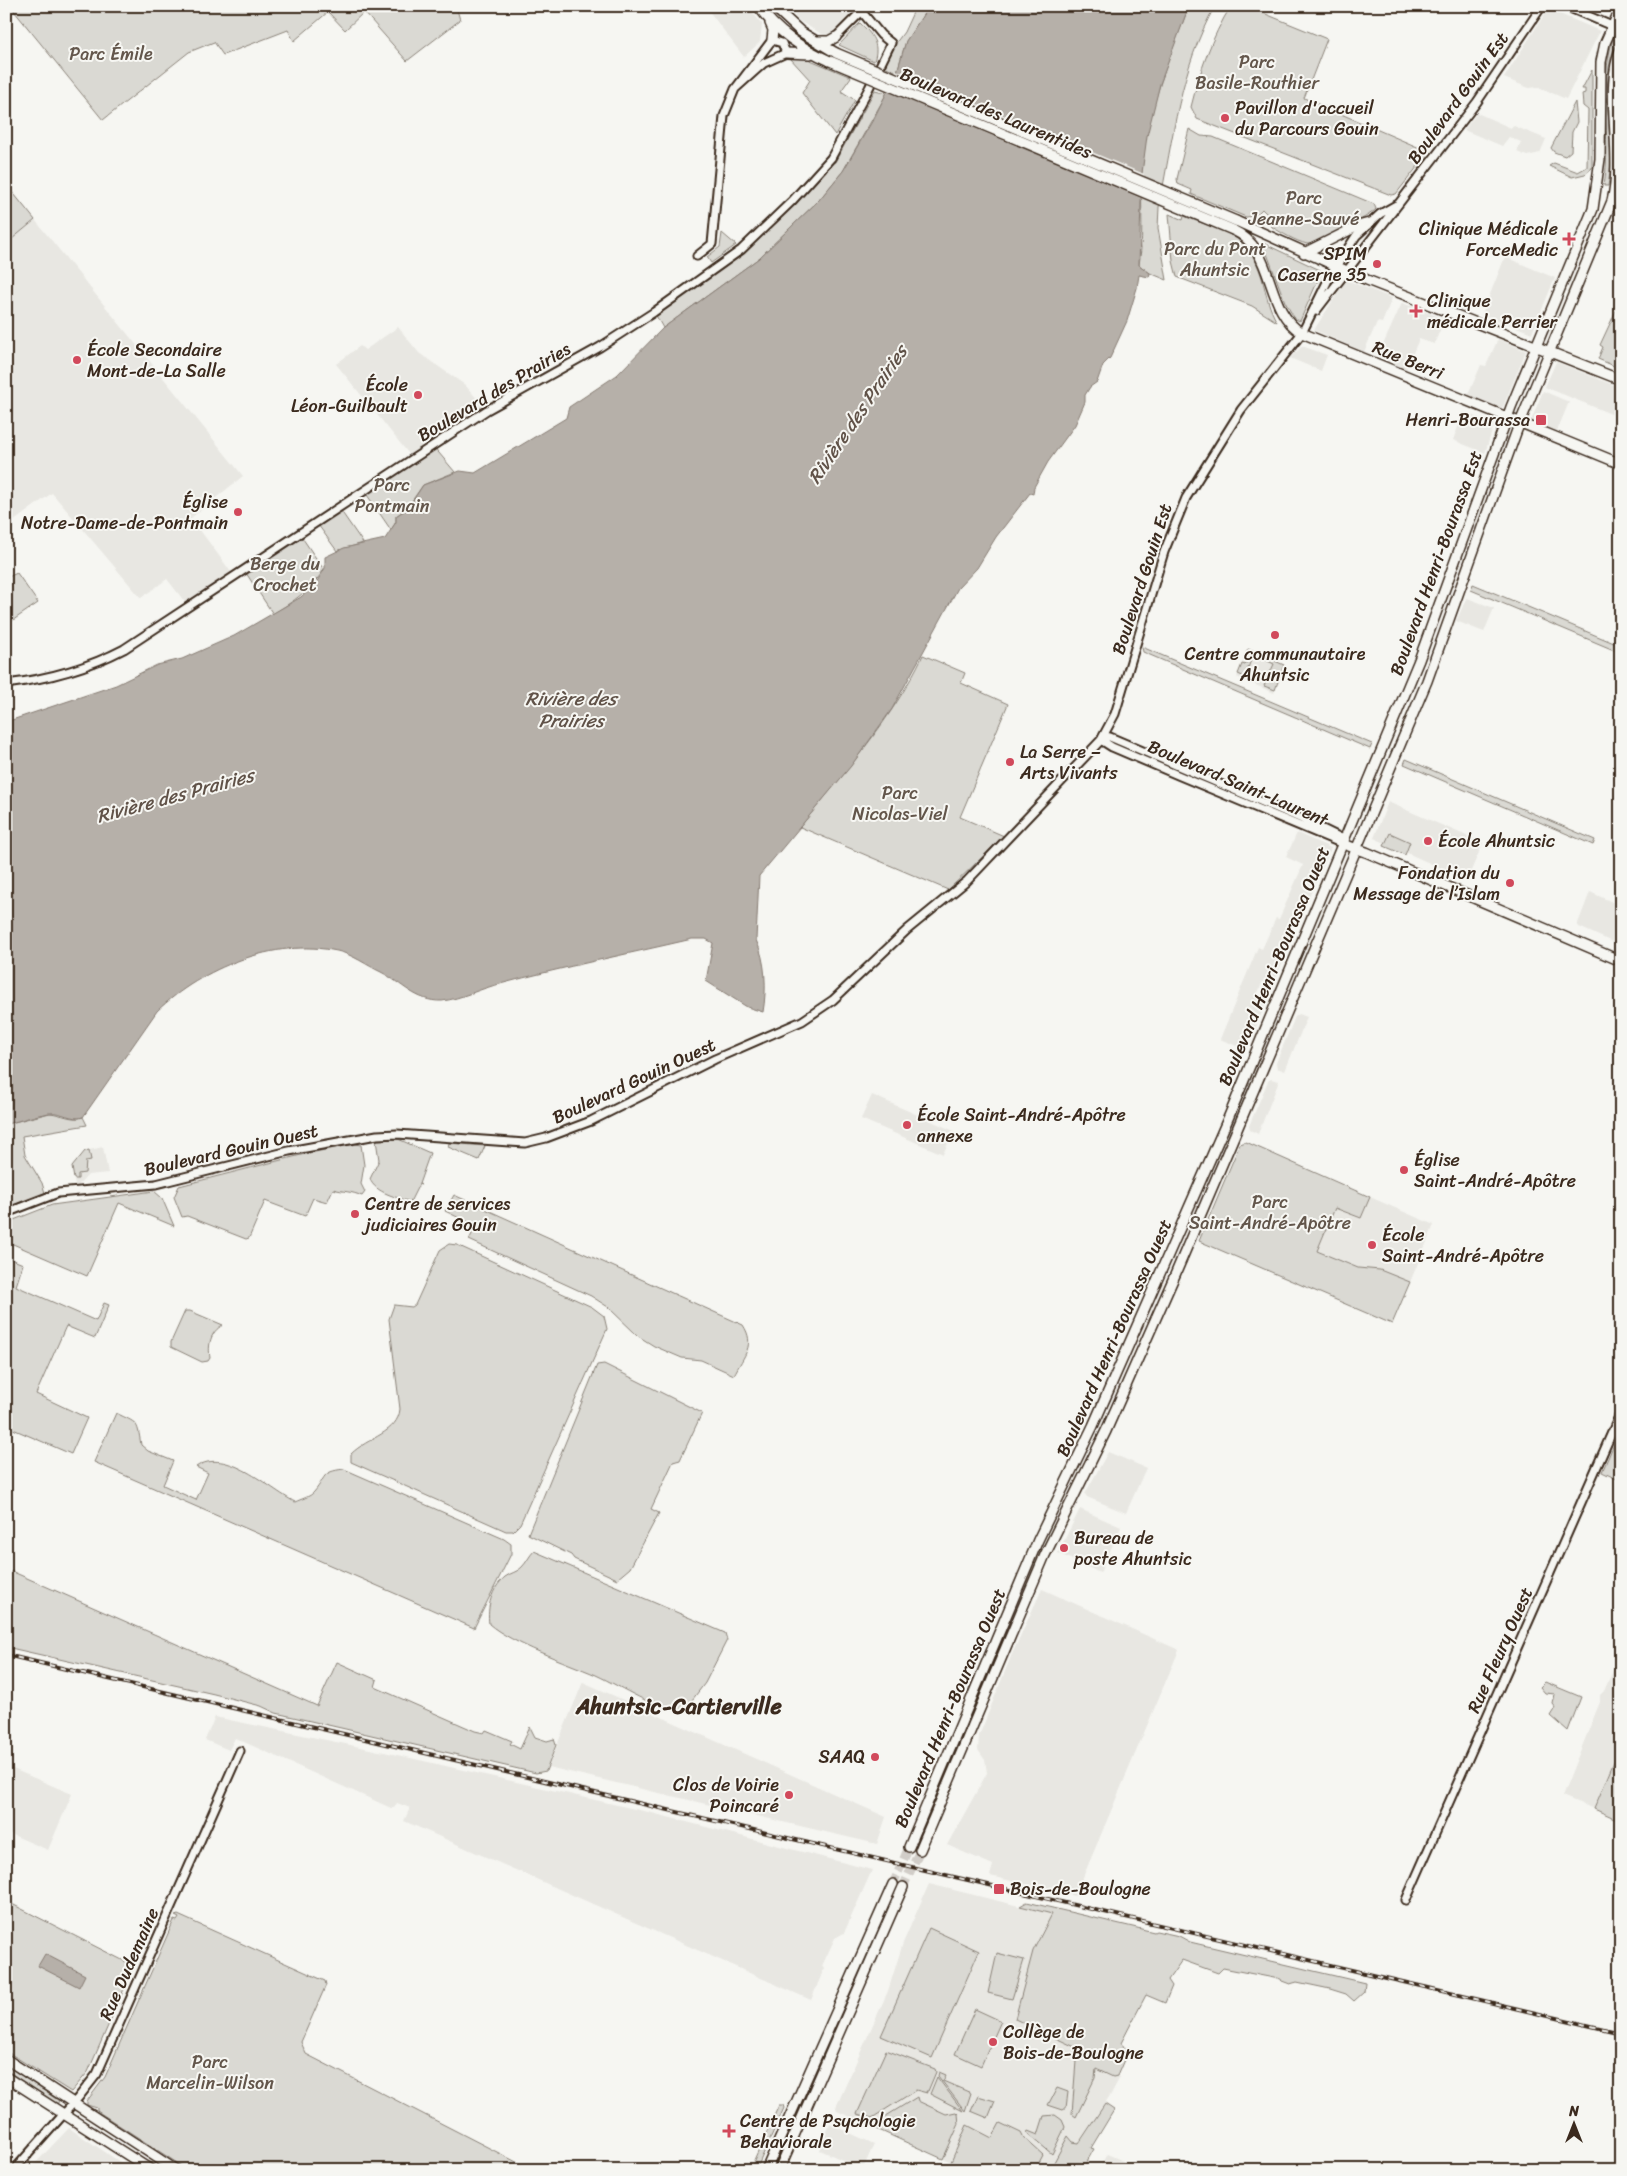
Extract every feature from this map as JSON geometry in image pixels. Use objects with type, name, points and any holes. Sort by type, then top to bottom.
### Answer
[{"type":"main road","name":"Boulevard des Laurentides","points":[[758,6],[768,18],[795,42],[819,56],[1233,230]]},
{"type":"main road","name":"Boulevard des Laurentides","points":[[773,6],[792,25],[814,41],[836,53],[1236,221],[1336,267],[1621,380]]},
{"type":"main road","name":"Boulevard Henri-Bourassa Est","points":[[1344,842],[1419,660],[1507,418],[1594,206],[1600,159],[1601,62],[1605,43],[1617,28],[1621,8]]},
{"type":"main road","points":[[768,18],[773,30],[772,40]]},
{"type":"main road","points":[[814,41],[829,41],[836,37]]},
{"type":"main road","name":"Boulevard Henri-Bourassa Est","points":[[1359,849],[1427,681],[1520,423],[1612,199],[1617,164],[1614,74],[1621,48]]},
{"type":"main road","points":[[786,53],[819,56]]},
{"type":"main road","points":[[1304,253],[1358,226],[1369,223]]},
{"type":"main road","name":"Rue Berri","points":[[1233,230],[1248,238],[1258,251],[1281,311],[1291,325],[1302,333],[1621,464]]},
{"type":"main road","name":"Boulevard Saint-Laurent","points":[[1344,842],[1621,961]]},
{"type":"main road","name":"Boulevard Henri-Bourassa Ouest","points":[[909,1847],[1037,1542],[1086,1442],[1166,1261],[1344,842]]},
{"type":"main road","name":"Boulevard Henri-Bourassa Ouest","points":[[920,1850],[1048,1548],[1102,1441],[1128,1383],[1359,849]]},
{"type":"main road","points":[[766,2170],[893,1884]]},
{"type":"main road","points":[[779,2170],[903,1887]]},
{"type":"main road","points":[[6,2059],[176,2170]]},
{"type":"main road","points":[[6,2077],[151,2170]]},
{"type":"street","name":"Boulevard Gouin Est","points":[[1311,317],[1491,83],[1542,6]]},
{"type":"street","points":[[1566,6],[1617,28]]},
{"type":"street","points":[[836,37],[859,9]]},
{"type":"street","name":"Boulevard des Prairies","points":[[6,684],[54,676],[97,663],[124,649],[487,410],[600,347],[663,306],[741,250],[792,201],[827,162],[866,94],[891,42],[881,35],[859,9]]},
{"type":"street","points":[[697,256],[712,244],[724,121],[735,89],[772,40],[782,43],[786,53],[760,66],[735,89]]},
{"type":"street","name":"Boulevard Gouin Est","points":[[1102,738],[1115,714],[1148,601],[1182,505],[1234,420],[1302,333],[1336,267],[1356,236],[1369,223],[1396,206]]},
{"type":"street","name":"Boulevard Saint-Laurent","points":[[1102,738],[1110,737],[1186,769],[1344,842]]},
{"type":"street","name":"Boulevard Gouin Ouest","points":[[6,1213],[58,1193],[166,1182],[289,1151],[377,1135],[397,1134],[525,1143],[546,1138],[591,1121],[705,1064],[802,1021],[833,1000],[907,930],[967,881],[1102,738]]},
{"type":"street","name":"Rue Fleury Ouest","points":[[1406,1900],[1621,1412]]},
{"type":"street","name":"Rue Dudemaine","points":[[14,2170],[97,2074],[240,1751]]},
{"type":"shaded area","points":[[705,6],[747,6],[762,24],[760,42],[744,57]]},
{"type":"shaded area","points":[[788,6],[848,6],[851,13],[827,37],[799,21]]},
{"type":"shaded area","points":[[1548,9],[1600,31],[1566,99],[1538,87],[1529,88],[1504,78]]},
{"type":"shaded area","points":[[1477,113],[1511,128],[1514,126],[1546,139],[1540,153],[1527,156],[1517,152],[1521,142],[1509,137],[1502,146],[1464,130]]},
{"type":"shaded area","name":"École Secondaire Mont-de-La Salle","points":[[35,220],[243,476],[191,518],[234,576],[188,606],[167,579],[141,598],[52,493],[6,527],[6,244]]},
{"type":"shaded area","points":[[1505,257],[1555,278],[1532,333],[1482,314]]},
{"type":"shaded area","points":[[1346,280],[1392,298],[1382,323],[1377,322],[1364,352],[1314,330]]},
{"type":"shaded area","points":[[1402,303],[1445,319],[1434,344],[1419,339],[1406,369],[1377,358]]},
{"type":"shaded area","name":"École Léon-Guilbault","points":[[398,327],[419,353],[465,385],[487,410],[413,459],[336,364],[360,346],[365,350]]},
{"type":"shaded area","points":[[1498,339],[1526,351],[1503,407],[1500,408],[1468,395],[1481,365],[1486,366]]},
{"type":"shaded area","points":[[1302,346],[1327,355],[1321,371],[1290,358]]},
{"type":"shaded area","points":[[1556,362],[1621,388],[1621,418],[1545,387]]},
{"type":"shaded area","points":[[1543,391],[1569,402],[1557,431],[1531,421]]},
{"type":"shaded area","points":[[1464,412],[1494,425],[1485,453],[1453,440]]},
{"type":"shaded area","points":[[1467,598],[1494,608],[1484,632],[1456,621]]},
{"type":"shaded area","points":[[1248,649],[1284,665],[1274,693],[1237,677]]},
{"type":"shaded area","name":"École Ahuntsic","points":[[1388,802],[1483,843],[1467,880],[1374,838]]},
{"type":"shaded area","points":[[1297,833],[1331,848],[1298,922],[1290,918],[1284,934],[1292,938],[1274,983],[1264,979],[1257,995],[1265,1005],[1246,1050],[1220,1039],[1258,947],[1262,949],[1276,918],[1279,919],[1303,865],[1286,857]]},
{"type":"shaded area","points":[[1590,892],[1621,906],[1621,946],[1577,926]]},
{"type":"shaded area","points":[[1299,1014],[1307,1017],[1285,1071],[1277,1068],[1276,1063],[1295,1017]]},
{"type":"shaded area","points":[[1271,1079],[1279,1081],[1258,1134],[1250,1130],[1249,1126],[1268,1081]]},
{"type":"shaded area","name":"École Saint-André-Apôtre annexe","points":[[872,1095],[954,1131],[943,1154],[861,1119]]},
{"type":"shaded area","points":[[103,1147],[108,1173],[88,1175],[78,1186],[75,1186],[72,1167],[74,1163],[77,1162],[85,1151]]},
{"type":"shaded area","name":"École Saint-André-Apôtre","points":[[1370,1197],[1434,1225],[1410,1282],[1380,1270],[1358,1268],[1317,1251],[1335,1208],[1361,1218]]},
{"type":"shaded area","points":[[1108,1452],[1146,1468],[1126,1513],[1087,1497],[1085,1494]]},
{"type":"shaded area","points":[[1080,1509],[1121,1527],[1100,1573],[1058,1553]]},
{"type":"shaded area","points":[[1042,1589],[1179,1650],[1075,1896],[990,1876],[993,1865],[947,1845],[987,1773],[985,1760],[978,1750],[979,1736],[1012,1654]]},
{"type":"shaded area","points":[[1618,1659],[1621,1660],[1621,1745],[1594,1809],[1562,1796],[1600,1702],[1600,1695],[1604,1691]]},
{"type":"shaded area","points":[[583,1682],[886,1817],[877,1844],[548,1767]]},
{"type":"shaded area","points":[[215,1717],[384,1752],[648,1812],[872,1870],[844,1933],[835,1938],[822,1966],[824,1969],[811,2000],[404,1821],[410,1808],[397,1803],[394,1808],[391,1808],[235,1738],[229,1750],[205,1740]]},
{"type":"shaded area","points":[[6,1766],[72,1794],[48,1850],[6,1832]]},
{"type":"shaded area","name":"Collège de Bois-de-Boulogne","points":[[929,1884],[1052,1914],[1034,1948],[1146,1995],[1121,2043],[1127,2053],[1117,2076],[1120,2077],[1109,2098],[1079,2142],[1094,2149],[1082,2170],[969,2170],[837,2111],[836,2107],[888,1991],[903,1943]]},
{"type":"shaded area","points":[[830,2124],[874,2144],[863,2169],[820,2150]]},
{"type":"shaded area","points":[[69,2128],[132,2170],[29,2170]]},
{"type":"shaded area","points":[[1107,2154],[1144,2170],[1098,2170]]},
{"type":"green space","name":"Parc Émile","points":[[10,6],[456,6],[460,20],[407,61],[364,12],[345,30],[328,12],[294,41],[288,30],[223,55],[214,42],[189,52],[103,120]]},
{"type":"green space","points":[[916,6],[929,6],[906,41],[897,72],[880,64],[904,32]]},
{"type":"green space","points":[[1189,6],[1215,6],[1193,54],[1179,104],[1159,207],[1158,228],[1167,280],[1150,273],[1139,265],[1142,239],[1143,159],[1155,100]]},
{"type":"green space","name":"Parc Basile-Routhier","points":[[1231,6],[1246,6],[1327,39],[1304,98],[1429,152],[1396,194],[1391,195],[1197,119],[1191,107],[1198,81],[1212,43]]},
{"type":"green space","points":[[860,23],[874,40],[876,55],[874,61],[839,45]]},
{"type":"green space","points":[[1613,39],[1617,41],[1611,58],[1607,94],[1610,168],[1608,186],[1604,186],[1607,149],[1606,75]]},
{"type":"green space","points":[[790,58],[808,59],[851,77],[841,91],[855,100],[835,135],[802,93],[810,80]]},
{"type":"green space","points":[[1592,70],[1592,168],[1585,174],[1572,177],[1549,166],[1554,163],[1578,172],[1587,167],[1588,110],[1583,106],[1582,94],[1585,93],[1585,89],[1582,89]]},
{"type":"green space","points":[[875,90],[887,93],[843,171],[819,200],[759,258],[663,328],[654,312],[741,250],[824,166],[835,162]]},
{"type":"green space","points":[[1575,102],[1577,122],[1572,132],[1571,151],[1565,156],[1554,152],[1551,148]]},
{"type":"green space","name":"Parc Jeanne-Sauvé","points":[[1189,129],[1201,136],[1213,137],[1374,204],[1376,209],[1354,223],[1320,240],[1307,244],[1298,241],[1272,227],[1268,215],[1262,209],[1255,216],[1246,217],[1191,194],[1192,190],[1178,184],[1177,179]]},
{"type":"green space","points":[[6,184],[35,220],[6,244]]},
{"type":"green space","name":"Parc du Pont Ahuntsic","points":[[1169,214],[1183,220],[1184,216],[1223,231],[1233,236],[1250,251],[1262,278],[1277,322],[1252,306],[1177,277],[1173,261]]},
{"type":"green space","points":[[722,233],[736,245],[711,263],[707,257],[720,247]]},
{"type":"green space","points":[[1263,243],[1322,271],[1300,321],[1295,319],[1285,302]]},
{"type":"green space","points":[[1621,293],[1621,369],[1598,359],[1603,347],[1600,345],[1620,302],[1616,301]]},
{"type":"green space","name":"Parc Pontmain","points":[[433,446],[455,472],[423,485],[407,508],[396,516],[396,522],[391,530],[365,492]]},
{"type":"green space","points":[[338,508],[363,543],[337,551],[316,522]]},
{"type":"green space","name":"Berge du Crochet","points":[[299,533],[324,570],[301,595],[273,614],[244,570]]},
{"type":"green space","points":[[17,573],[38,603],[6,625],[6,578]]},
{"type":"green space","points":[[1473,584],[1621,646],[1621,653],[1471,590]]},
{"type":"green space","points":[[1142,647],[1372,744],[1370,749],[1143,652]]},
{"type":"green space","points":[[1248,649],[1284,665],[1275,690],[1264,686],[1274,664],[1253,654],[1245,677],[1238,674],[1242,664],[1245,665],[1247,661],[1244,659]]},
{"type":"green space","name":"Parc Nicolas-Viel","points":[[923,655],[965,673],[961,683],[1008,704],[960,817],[1004,836],[948,890],[800,827],[867,745],[911,679]]},
{"type":"green space","points":[[1406,759],[1595,840],[1593,845],[1404,764]]},
{"type":"green space","points":[[1390,833],[1410,842],[1405,855],[1384,846]]},
{"type":"green space","points":[[50,1113],[71,1118],[83,1117],[87,1125],[22,1136],[25,1155],[42,1183],[45,1193],[6,1208],[6,1124]]},
{"type":"green space","points":[[398,1139],[430,1153],[419,1184],[410,1202],[381,1191],[370,1179],[379,1160],[376,1140]]},
{"type":"green space","name":"Parc Saint-André-Apôtre","points":[[1246,1142],[1370,1197],[1361,1218],[1335,1208],[1317,1251],[1358,1268],[1380,1270],[1410,1282],[1392,1324],[1199,1241],[1240,1144]]},
{"type":"green space","points":[[449,1143],[485,1146],[479,1160],[448,1147]]},
{"type":"green space","points":[[355,1144],[361,1145],[364,1165],[361,1184],[365,1192],[362,1196],[333,1189],[327,1202],[313,1198],[305,1216],[265,1201],[249,1238],[246,1239],[187,1216],[182,1217],[174,1197],[179,1186],[305,1154]]},
{"type":"green space","points":[[89,1150],[91,1160],[86,1161],[85,1173],[78,1174],[78,1179],[74,1179],[72,1167],[85,1151]]},
{"type":"green space","points":[[154,1191],[162,1198],[174,1226],[119,1203],[87,1276],[6,1241],[6,1223],[52,1205]]},
{"type":"green space","points":[[454,1195],[743,1325],[747,1332],[749,1344],[745,1356],[734,1375],[701,1360],[682,1358],[654,1346],[638,1336],[608,1307],[591,1296],[469,1240],[476,1226],[445,1211]]},
{"type":"green space","points":[[449,1244],[457,1245],[592,1307],[604,1316],[607,1329],[520,1524],[513,1531],[506,1531],[351,1462],[351,1454],[388,1429],[398,1417],[400,1409],[389,1319],[394,1305],[412,1307],[415,1305],[440,1250]]},
{"type":"green space","points":[[6,1257],[23,1264],[16,1286],[96,1321],[104,1303],[109,1305],[95,1338],[66,1326],[36,1394],[87,1418],[71,1454],[6,1426]]},
{"type":"green space","points":[[185,1311],[190,1311],[223,1325],[215,1331],[211,1339],[209,1348],[210,1358],[208,1361],[202,1362],[171,1347],[171,1342]]},
{"type":"green space","points":[[604,1364],[702,1413],[680,1460],[673,1462],[651,1509],[659,1513],[630,1568],[617,1579],[574,1559],[571,1555],[528,1534],[597,1365]]},
{"type":"green space","points":[[116,1413],[133,1421],[137,1427],[141,1445],[148,1451],[173,1461],[163,1485],[196,1500],[208,1473],[196,1467],[208,1462],[234,1465],[295,1502],[312,1494],[327,1474],[344,1469],[504,1539],[511,1544],[511,1554],[474,1628],[94,1462]]},
{"type":"green space","points":[[1621,1428],[1621,1481],[1602,1472]]},
{"type":"green space","points":[[534,1551],[725,1633],[727,1640],[705,1683],[683,1712],[649,1702],[596,1675],[511,1639],[489,1624],[489,1605],[496,1587],[505,1577],[520,1569]]},
{"type":"green space","points":[[11,1571],[317,1706],[337,1662],[377,1680],[375,1687],[475,1731],[484,1733],[486,1730],[512,1741],[510,1744],[520,1749],[530,1727],[535,1737],[547,1741],[554,1739],[556,1745],[546,1771],[536,1773],[276,1713],[261,1706],[214,1694],[6,1647],[6,1583]]},
{"type":"green space","points":[[1545,1682],[1581,1697],[1568,1731],[1551,1716],[1556,1708],[1553,1704],[1555,1694],[1545,1693],[1540,1687]]},
{"type":"green space","points":[[1621,1745],[1621,1821],[1594,1809]]},
{"type":"green space","name":"Parc Marcelin-Wilson","points":[[6,1901],[134,1966],[88,2072],[71,2092],[6,2051]]},
{"type":"green space","points":[[1027,1902],[1154,1932],[1179,1936],[1190,1942],[1365,1983],[1364,1992],[1354,2001],[1346,1994],[1330,1989],[1297,1982],[1290,1984],[1274,1978],[1223,1968],[1218,1973],[1182,1960],[1168,1980],[1172,1986],[1165,2003],[1146,1995],[1121,2043],[1127,2053],[1117,2076],[1113,2077],[1096,2069],[1095,2078],[1076,2117],[1072,2114],[1077,2048],[1015,2019],[1033,1951],[1052,1914],[1020,1906]]},
{"type":"green space","name":"Parc Marcelin-Wilson","points":[[178,1915],[325,1981],[326,1985],[301,2042],[306,2054],[532,2170],[188,2170],[97,2111],[97,2108],[87,2105],[87,2101],[105,2077],[174,1920],[177,1921],[179,1918],[175,1916]]},
{"type":"green space","points":[[929,1928],[979,1951],[932,2058],[881,2036]]},
{"type":"green space","points":[[997,1953],[1024,1960],[1012,1999],[988,1993]]},
{"type":"green space","points":[[975,2009],[1001,2021],[981,2066],[955,2054]]},
{"type":"green space","points":[[886,2050],[935,2069],[936,2072],[928,2091],[926,2091],[927,2093],[916,2090],[872,2118],[857,2114]]},
{"type":"green space","points":[[6,2065],[59,2101],[57,2104],[6,2070]]},
{"type":"green space","points":[[939,2072],[946,2075],[943,2081],[971,2093],[965,2111],[938,2076]]},
{"type":"green space","points":[[937,2077],[963,2111],[930,2094]]},
{"type":"green space","points":[[1057,2088],[1068,2092],[1066,2108],[1063,2110],[1048,2105]]},
{"type":"green space","points":[[978,2096],[995,2101],[988,2118],[971,2111]]},
{"type":"green space","points":[[917,2097],[918,2101],[946,2114],[956,2112],[958,2114],[959,2124],[943,2159],[870,2126]]},
{"type":"green space","points":[[1105,2104],[1114,2110],[1091,2148],[1094,2149],[1082,2170],[1055,2170],[1053,2164],[1068,2136],[1073,2142],[1079,2143]]},
{"type":"green space","points":[[779,2105],[783,2105],[784,2108],[756,2170],[750,2170]]},
{"type":"green space","points":[[1055,2115],[1062,2120],[1065,2127],[1052,2154],[1027,2133],[1028,2131],[1038,2135],[1044,2116]]},
{"type":"green space","points":[[1000,2123],[1021,2133],[1043,2155],[1035,2170],[969,2170],[951,2162],[967,2125],[992,2138]]},
{"type":"water","name":"Rivière des Prairies","points":[[929,6],[1189,6],[1160,84],[1147,136],[1142,173],[1139,265],[1150,273],[1149,277],[1139,275],[1127,321],[1110,358],[1103,365],[1097,382],[1090,387],[1085,395],[1085,402],[1075,425],[1048,462],[1034,487],[1033,494],[1030,493],[996,537],[977,568],[958,588],[892,709],[851,766],[759,876],[756,940],[762,957],[765,975],[763,1012],[747,1007],[706,981],[713,943],[706,939],[692,939],[572,966],[442,1001],[417,995],[389,976],[343,953],[313,948],[289,949],[264,953],[240,960],[195,982],[175,996],[157,1011],[83,1117],[75,1118],[58,1113],[49,1113],[6,1124],[6,722],[116,685],[157,665],[182,659],[234,636],[301,597],[316,583],[325,568],[325,557],[344,548],[385,539],[396,522],[396,516],[408,508],[423,485],[460,471],[475,473],[566,418],[569,407],[617,375],[663,328],[759,258],[819,200],[843,171],[874,118],[897,72],[906,41]]},
{"type":"water","points":[[45,1954],[85,1975],[79,1987],[38,1966]]},
{"type":"pier","points":[[896,70],[1144,174],[1143,199],[886,91]]},
{"type":"tunnel","points":[[893,1884],[909,1847]]},
{"type":"tunnel","points":[[903,1887],[920,1850]]},
{"type":"railway","points":[[6,1655],[1621,2033]]},
{"type":"place","name":"Pavillon d'accueil du Parcours Gouin","points":[[1225,118]]},
{"type":"place","name":"Clinique Médicale ForceMedic","points":[[1569,239]]},
{"type":"place","name":"SPIM Caserne 35","points":[[1377,264]]},
{"type":"place","name":"Clinique médicale Perrier","points":[[1416,311]]},
{"type":"place","name":"École Secondaire Mont-de-La Salle","points":[[77,360]]},
{"type":"place","name":"École Léon-Guilbault","points":[[418,395]]},
{"type":"place","name":"Henri-Bourassa","points":[[1541,420]]},
{"type":"place","name":"Église Notre-Dame-de-Pontmain","points":[[238,512]]},
{"type":"place","name":"Centre communautaire Ahuntsic","points":[[1275,635]]},
{"type":"place","name":"La Serre – Arts Vivants","points":[[1010,762]]},
{"type":"place","name":"École Ahuntsic","points":[[1428,841]]},
{"type":"place","name":"Fondation du Message de l’Islam","points":[[1510,883]]},
{"type":"place","name":"École Saint-André-Apôtre annexe","points":[[907,1125]]},
{"type":"place","name":"Église Saint-André-Apôtre","points":[[1404,1170]]},
{"type":"place","name":"Centre de services judiciaires Gouin","points":[[355,1214]]},
{"type":"place","name":"École Saint-André-Apôtre","points":[[1372,1245]]},
{"type":"place","name":"Bureau de poste Ahuntsic","points":[[1064,1548]]},
{"type":"place","name":"SAAQ","points":[[875,1757]]},
{"type":"place","name":"Clos de Voirie Poincaré","points":[[789,1795]]},
{"type":"place","name":"Bois-de-Boulogne","points":[[999,1889]]},
{"type":"place","name":"Collège de Bois-de-Boulogne","points":[[993,2042]]},
{"type":"place","name":"Centre de Psychologie Behaviorale","points":[[729,2131]]},
{"type":"district","name":"Ahuntsic-Cartierville","points":[[679,1706]]}]
